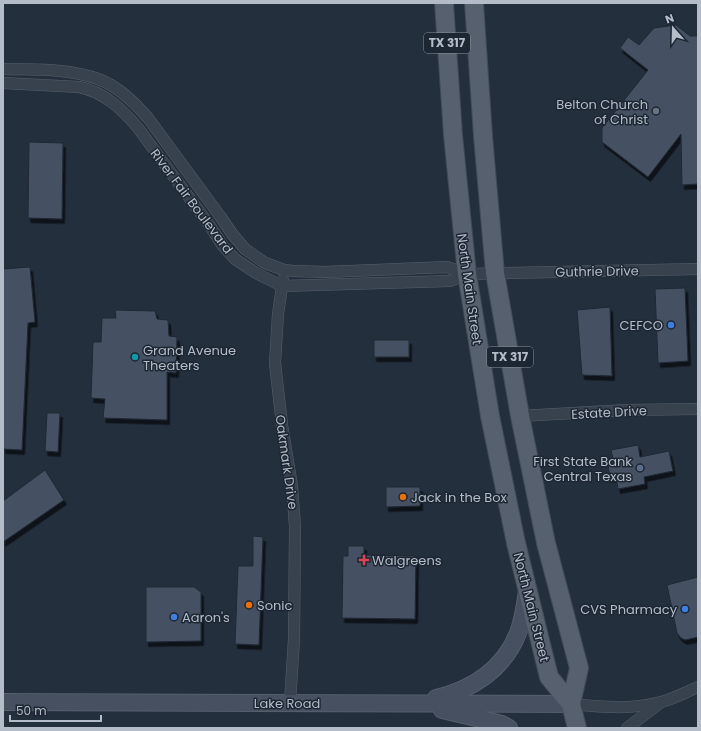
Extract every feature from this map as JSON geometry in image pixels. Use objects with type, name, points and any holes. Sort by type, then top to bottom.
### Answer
[{"type":"main road","name":"North Main Street","points":[[444,3],[453,136],[467,274],[490,416],[516,543],[549,677],[571,704],[577,728]]},
{"type":"main road","name":"North Main Street","points":[[474,3],[483,136],[495,273],[520,416],[546,543],[579,668],[571,704]]},
{"type":"main road","points":[[413,704],[453,694],[474,684],[495,668],[509,650],[518,633],[528,588]]},
{"type":"main road","name":"Lake Road","points":[[3,702],[571,704]]},
{"type":"main road","points":[[413,704],[502,724],[509,728]]},
{"type":"street","name":"River Fair Boulevard","points":[[3,69],[59,71],[77,74],[98,79],[120,91],[135,103],[148,118],[233,236],[245,249],[265,263],[284,270],[325,272],[447,267],[467,274]]},
{"type":"street","name":"River Fair Boulevard","points":[[3,83],[79,87],[104,96],[125,113],[138,128],[223,246],[235,259],[256,273],[282,286],[450,281],[467,274],[495,273]]},
{"type":"street","points":[[104,96],[112,87]]},
{"type":"street","name":"Guthrie Drive","points":[[495,273],[698,269]]},
{"type":"street","name":"Oakmark Drive","points":[[284,270],[278,314],[275,363],[282,425],[292,486],[295,526],[294,639],[290,703]]},
{"type":"street","name":"Estate Drive","points":[[520,416],[627,410],[698,410]]},
{"type":"street","points":[[571,704],[609,708],[630,707],[661,702],[698,687]]},
{"type":"street","points":[[627,728],[661,702]]},
{"type":"building","name":"Belton Church of Christ","points":[[676,25],[690,36],[698,36],[698,184],[682,185],[681,134],[648,177],[602,142],[602,128],[648,70],[620,48],[628,37],[639,45],[654,28]]},
{"type":"building","points":[[29,142],[63,143],[62,219],[28,218]]},
{"type":"building","points":[[30,267],[35,322],[28,323],[22,450],[3,449],[3,269]]},
{"type":"building","name":"CEFCO","points":[[685,288],[688,361],[658,363],[655,289]]},
{"type":"building","name":"CEFCO","points":[[610,307],[612,376],[582,375],[577,310]]},
{"type":"building","name":"Grand Avenue Theaters","points":[[115,310],[155,311],[157,319],[168,320],[169,336],[177,337],[176,373],[167,372],[167,420],[103,418],[105,399],[91,398],[93,342],[101,342],[102,318],[116,318]]},
{"type":"building","points":[[374,340],[409,340],[409,357],[374,357]]},
{"type":"building","points":[[47,413],[60,413],[58,452],[45,451]]},
{"type":"building","name":"First State Bank Central Texas","points":[[638,445],[640,457],[669,451],[673,471],[644,477],[645,484],[618,489],[616,476],[610,478],[608,465],[614,463],[611,450]]},
{"type":"building","points":[[45,470],[64,500],[3,542],[3,501]]},
{"type":"building","name":"Jack in the Box","points":[[386,487],[420,487],[420,506],[386,507]]},
{"type":"building","name":"Sonic","points":[[253,536],[263,537],[259,645],[235,644],[238,566],[253,566]]},
{"type":"building","name":"Walgreens","points":[[348,546],[364,546],[364,555],[416,556],[415,619],[342,618],[343,556],[348,556]]},
{"type":"building","name":"CVS Pharmacy","points":[[698,577],[698,637],[685,640],[677,633],[667,585]]},
{"type":"building","name":"Aaron's","points":[[146,587],[194,587],[201,592],[201,641],[146,642]]},
{"type":"place","name":"Belton Church of Christ","points":[[656,111]]},
{"type":"place","name":"CEFCO","points":[[671,325]]},
{"type":"place","name":"Grand Avenue Theaters","points":[[135,357]]},
{"type":"place","name":"First State Bank Central Texas","points":[[640,468]]},
{"type":"place","name":"Jack in the Box","points":[[403,497]]},
{"type":"place","name":"Walgreens","points":[[364,560]]},
{"type":"place","name":"Sonic","points":[[249,605]]},
{"type":"place","name":"CVS Pharmacy","points":[[685,609]]},
{"type":"place","name":"Aaron's","points":[[174,617]]}]
